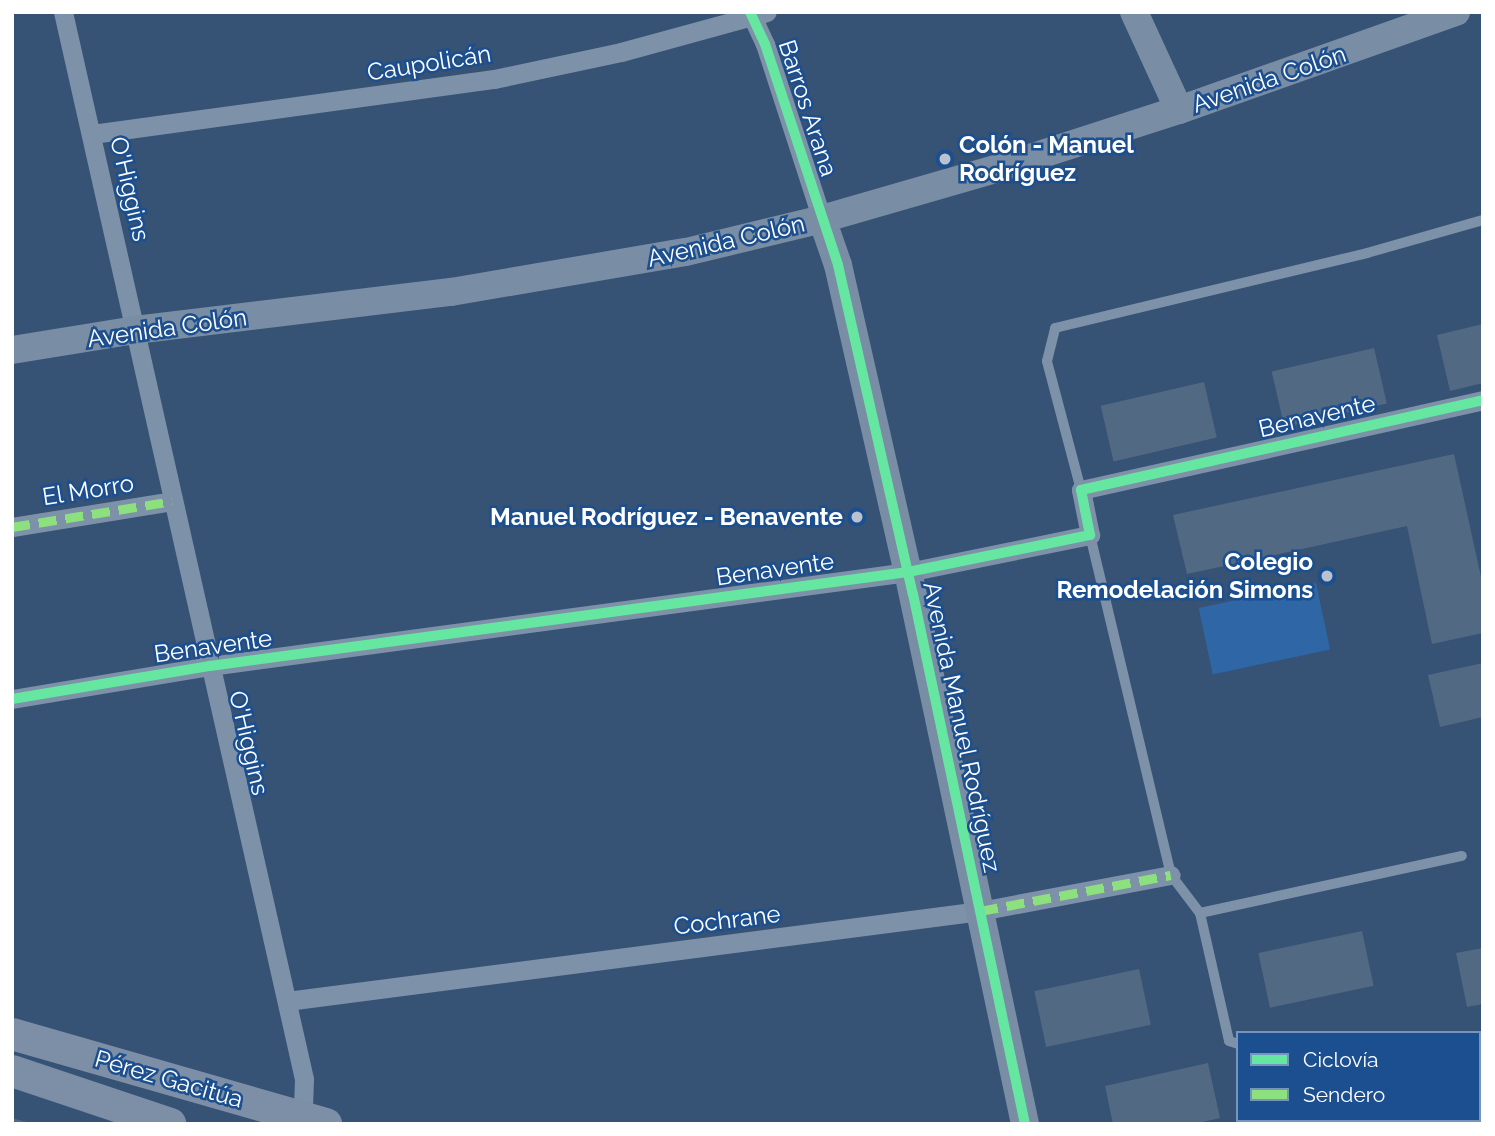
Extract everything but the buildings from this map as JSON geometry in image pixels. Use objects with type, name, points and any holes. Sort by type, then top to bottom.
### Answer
[{"type":"main road","points":[[1134,12],[1179,110]]},
{"type":"main road","name":"Avenida Colón","points":[[12,350],[135,330],[451,292],[570,274],[686,252],[822,219],[986,172],[1179,110],[1456,12]]},
{"type":"main road","name":"Avenida Manuel Rodríguez","points":[[822,219],[838,265],[908,572],[1025,1124]]},
{"type":"main road","name":"Pérez Gacitúa","points":[[12,1034],[312,1120]]},
{"type":"main road","name":"Pérez Gacitúa","points":[[12,1071],[170,1124]]},
{"type":"street","name":"O'Higgins","points":[[62,12],[92,134],[172,501],[287,1001],[304,1079],[303,1102],[312,1120]]},
{"type":"street","name":"Caupolicán","points":[[92,134],[482,81],[621,52],[757,14]]},
{"type":"street","name":"Barros Arana","points":[[757,14],[822,219]]},
{"type":"street","name":"Benavente","points":[[1081,490],[1483,400]]},
{"type":"street","points":[[1081,490],[1090,535]]},
{"type":"street","name":"El Morro","points":[[12,527],[172,501]]},
{"type":"street","name":"Benavente","points":[[12,699],[210,666],[908,572],[1090,535]]},
{"type":"street","name":"Cochrane","points":[[287,1001],[980,911],[1171,875]]},
{"type":"lane","points":[[1081,490],[1047,361],[1055,328],[1367,253],[1483,220]]},
{"type":"lane","points":[[1090,535],[1171,875],[1200,912],[1229,1041],[1236,1043]]},
{"type":"lane","points":[[1200,912],[1462,856]]},
{"type":"shaded area","points":[[1316,583],[1330,650],[1213,674],[1199,608]]},
{"type":"marked path","points":[[12,527],[172,501]]},
{"type":"marked path","points":[[980,911],[1171,875]]},
{"type":"cycle path","points":[[750,12],[765,44],[838,265],[913,594],[1025,1124]]},
{"type":"cycle path","points":[[12,699],[210,666],[908,572],[1090,535],[1081,490],[1483,400]]},
{"type":"place","name":"Colón - Manuel Rodríguez","points":[[945,159]]},
{"type":"place","name":"Manuel Rodríguez - Benavente","points":[[857,517]]},
{"type":"place","name":"Colegio Remodelación Simons","points":[[1327,576]]}]
